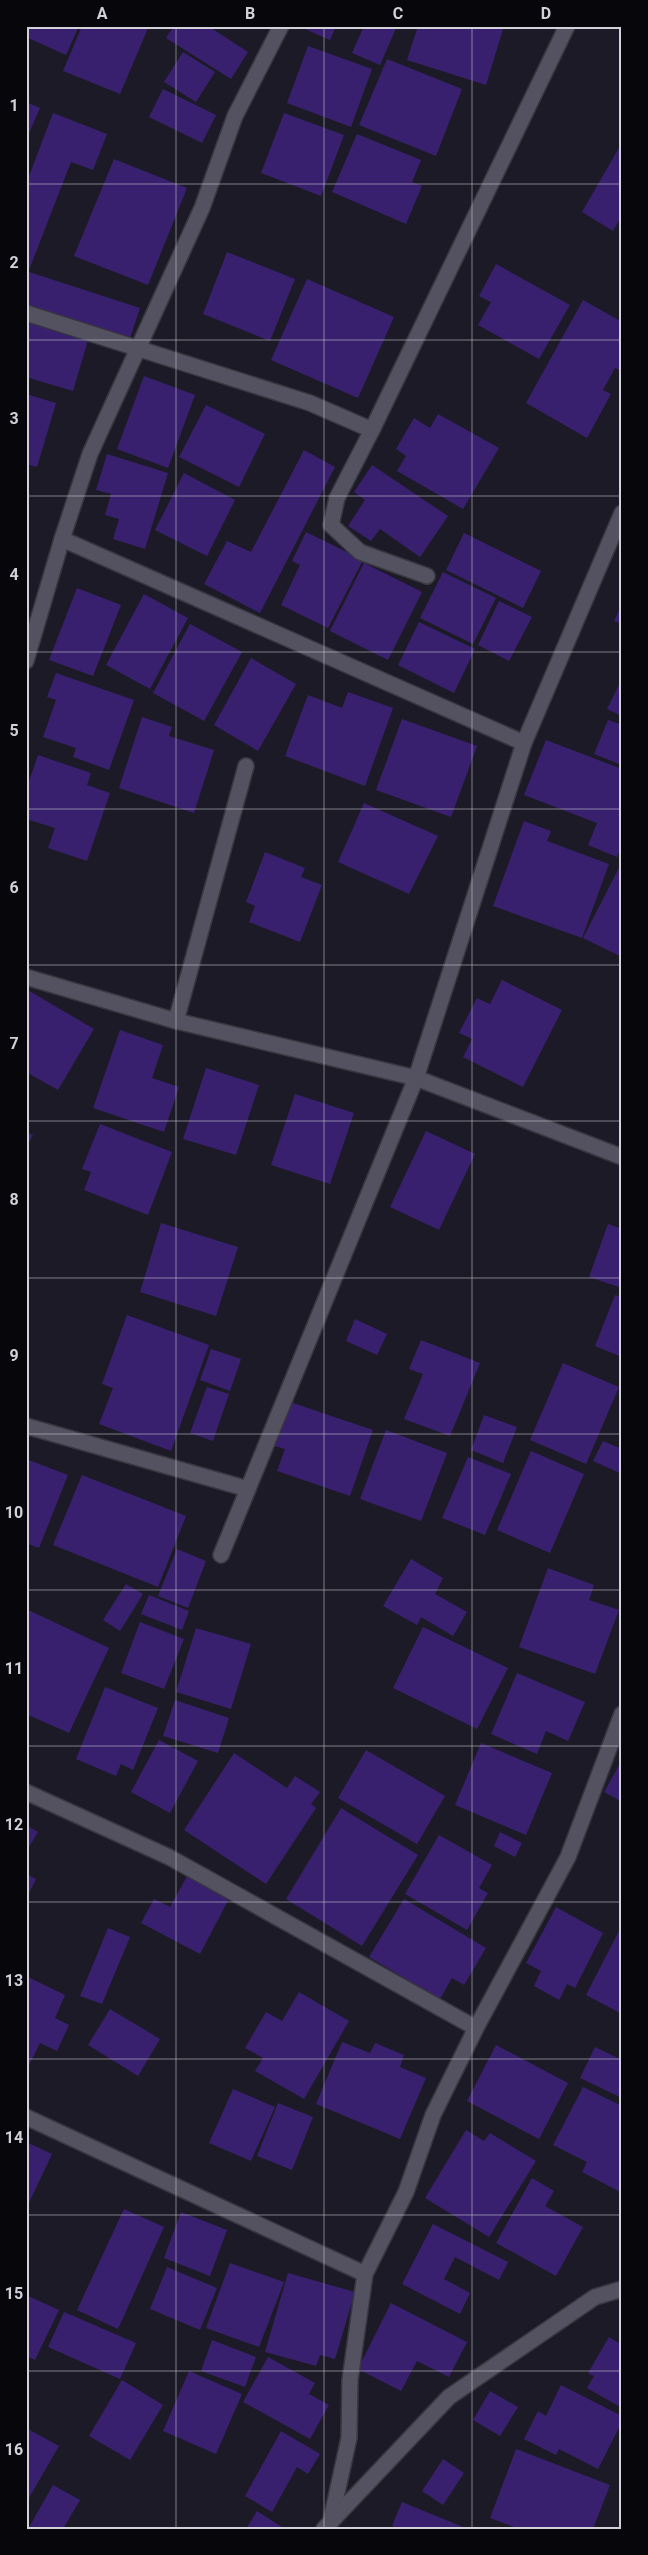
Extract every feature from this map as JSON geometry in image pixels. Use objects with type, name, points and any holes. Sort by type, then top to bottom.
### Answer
[{"type":"street","points":[[26,661],[62,539],[90,454],[202,208],[235,116],[281,26]]},
{"type":"street","points":[[427,576],[360,552],[331,525],[336,498],[372,430],[567,26]]},
{"type":"street","points":[[26,313],[310,403],[372,430]]},
{"type":"street","points":[[221,1555],[416,1078],[524,743],[622,512]]},
{"type":"street","points":[[62,539],[524,743]]},
{"type":"street","points":[[176,1021],[246,766]]},
{"type":"street","points":[[26,977],[176,1021],[416,1078],[622,1157]]},
{"type":"street","points":[[26,1426],[248,1489]]},
{"type":"street","points":[[328,2524],[349,2438],[350,2380],[365,2274],[406,2192],[433,2115],[476,2028],[568,1858],[622,1714]]},
{"type":"street","points":[[26,1792],[169,1857],[476,2028]]},
{"type":"street","points":[[26,2117],[365,2274]]},
{"type":"street","points":[[328,2524],[448,2397],[595,2297],[622,2289]]},
{"type":"building","points":[[26,26],[79,26],[66,55],[26,37]]},
{"type":"building","points":[[82,26],[149,26],[120,94],[63,71]]},
{"type":"building","points":[[174,26],[208,26],[248,52],[231,79],[166,38]]},
{"type":"building","points":[[307,26],[336,26],[330,40],[305,29]]},
{"type":"building","points":[[364,26],[397,26],[380,65],[352,53]]},
{"type":"building","points":[[418,26],[504,26],[486,85],[407,60]]},
{"type":"building","points":[[308,46],[372,69],[351,127],[287,103]]},
{"type":"building","points":[[183,52],[215,72],[196,102],[164,82]]},
{"type":"building","points":[[387,59],[462,89],[436,156],[359,125]]},
{"type":"building","points":[[163,89],[216,115],[202,143],[149,117]]},
{"type":"building","points":[[26,102],[40,108],[26,140]]},
{"type":"building","points":[[53,113],[107,134],[93,170],[71,162],[29,270],[26,269],[26,184]]},
{"type":"building","points":[[284,113],[344,135],[321,196],[261,173]]},
{"type":"building","points":[[357,134],[421,160],[412,182],[422,186],[406,224],[332,192]]},
{"type":"building","points":[[620,146],[622,215],[613,231],[582,212]]},
{"type":"building","points":[[114,159],[187,188],[148,285],[74,256]]},
{"type":"building","points":[[227,252],[295,279],[270,341],[203,314]]},
{"type":"building","points":[[496,264],[570,305],[539,359],[478,325],[491,302],[479,296]]},
{"type":"building","points":[[26,271],[140,308],[129,341],[26,308]]},
{"type":"building","points":[[307,279],[394,317],[358,398],[271,360]]},
{"type":"building","points":[[583,300],[622,322],[622,371],[615,368],[603,390],[611,394],[587,438],[526,403]]},
{"type":"building","points":[[26,322],[88,340],[73,391],[26,377]]},
{"type":"building","points":[[144,376],[195,395],[168,468],[117,449]]},
{"type":"building","points":[[26,394],[56,403],[37,467],[26,464]]},
{"type":"building","points":[[206,405],[265,434],[239,487],[179,457]]},
{"type":"building","points":[[438,414],[499,448],[463,509],[397,471],[406,456],[396,449],[414,418],[430,428]]},
{"type":"building","points":[[304,450],[335,467],[260,613],[204,584],[227,541],[251,552]]},
{"type":"building","points":[[107,454],[168,473],[145,549],[113,539],[119,519],[105,515],[111,494],[96,490]]},
{"type":"building","points":[[372,465],[448,516],[420,557],[380,529],[371,541],[348,526],[365,500],[354,492]]},
{"type":"building","points":[[184,473],[235,500],[207,556],[155,530]]},
{"type":"building","points":[[306,532],[363,560],[328,628],[281,605],[300,565],[292,561]]},
{"type":"building","points":[[464,533],[541,571],[523,608],[446,570]]},
{"type":"building","points":[[364,563],[422,592],[388,660],[330,631]]},
{"type":"building","points":[[443,572],[496,598],[473,644],[420,618]]},
{"type":"building","points":[[77,588],[121,605],[93,676],[49,660]]},
{"type":"building","points":[[144,594],[188,618],[150,689],[106,665]]},
{"type":"building","points":[[499,601],[532,617],[509,661],[478,645]]},
{"type":"building","points":[[622,604],[622,624],[614,621]]},
{"type":"building","points":[[419,622],[475,649],[454,693],[398,665]]},
{"type":"building","points":[[190,624],[242,652],[204,721],[153,693]]},
{"type":"building","points":[[251,658],[296,684],[258,751],[214,725]]},
{"type":"building","points":[[56,673],[134,700],[109,770],[73,757],[76,748],[43,737],[56,700],[47,697]]},
{"type":"building","points":[[622,679],[622,716],[607,709]]},
{"type":"building","points":[[348,692],[393,708],[365,786],[285,756],[308,695],[342,708]]},
{"type":"building","points":[[142,717],[172,727],[169,736],[214,750],[194,813],[119,788]]},
{"type":"building","points":[[402,719],[477,746],[451,817],[376,790]]},
{"type":"building","points":[[608,720],[622,725],[622,765],[594,754]]},
{"type":"building","points":[[546,740],[622,769],[622,844],[617,857],[588,845],[597,823],[524,795]]},
{"type":"building","points":[[38,755],[91,773],[87,785],[110,793],[87,861],[48,848],[55,828],[26,819],[26,790]]},
{"type":"building","points":[[364,803],[438,836],[409,894],[338,862]]},
{"type":"building","points":[[524,821],[551,831],[547,841],[609,864],[582,938],[493,906]]},
{"type":"building","points":[[265,852],[305,868],[301,877],[322,885],[300,942],[249,922],[255,906],[246,902]]},
{"type":"building","points":[[622,862],[622,957],[583,938]]},
{"type":"building","points":[[502,980],[562,1010],[523,1087],[463,1057],[472,1039],[459,1033],[477,998],[490,1004]]},
{"type":"building","points":[[26,989],[94,1029],[58,1090],[26,1072]]},
{"type":"building","points":[[120,1030],[163,1045],[152,1078],[179,1087],[164,1132],[93,1108]]},
{"type":"building","points":[[206,1068],[259,1085],[236,1155],[183,1139]]},
{"type":"building","points":[[295,1094],[354,1113],[330,1184],[271,1165]]},
{"type":"building","points":[[100,1124],[172,1152],[148,1215],[84,1190],[91,1172],[82,1169]]},
{"type":"building","points":[[426,1131],[475,1154],[439,1230],[390,1207]]},
{"type":"building","points":[[26,1132],[33,1135],[26,1148]]},
{"type":"building","points":[[161,1223],[238,1247],[216,1316],[140,1292]]},
{"type":"building","points":[[608,1224],[622,1229],[622,1288],[589,1277]]},
{"type":"building","points":[[615,1295],[622,1297],[622,1357],[595,1346]]},
{"type":"building","points":[[127,1315],[209,1345],[171,1451],[99,1424],[113,1388],[102,1384]]},
{"type":"building","points":[[355,1319],[387,1334],[377,1355],[346,1341]]},
{"type":"building","points":[[421,1340],[480,1363],[450,1436],[404,1419],[423,1374],[409,1369]]},
{"type":"building","points":[[211,1349],[241,1359],[230,1391],[200,1380]]},
{"type":"building","points":[[563,1363],[619,1387],[586,1464],[530,1440]]},
{"type":"building","points":[[207,1387],[229,1394],[213,1441],[190,1433]]},
{"type":"building","points":[[287,1401],[373,1430],[350,1496],[277,1471],[285,1449],[271,1445]]},
{"type":"building","points":[[484,1415],[517,1427],[503,1463],[471,1450]]},
{"type":"building","points":[[386,1430],[447,1453],[421,1521],[360,1499]]},
{"type":"building","points":[[603,1441],[622,1449],[622,1474],[593,1461]]},
{"type":"building","points":[[531,1451],[584,1474],[550,1553],[497,1530]]},
{"type":"building","points":[[468,1457],[511,1474],[485,1535],[442,1518]]},
{"type":"building","points":[[26,1459],[68,1475],[39,1548],[26,1543]]},
{"type":"building","points":[[82,1475],[186,1516],[158,1587],[53,1545]]},
{"type":"building","points":[[177,1549],[206,1561],[188,1608],[158,1596]]},
{"type":"building","points":[[411,1559],[443,1578],[435,1594],[467,1612],[453,1636],[421,1617],[417,1625],[383,1606]]},
{"type":"building","points":[[548,1568],[594,1585],[589,1600],[619,1610],[595,1674],[519,1647]]},
{"type":"building","points":[[126,1584],[143,1594],[120,1631],[103,1620]]},
{"type":"building","points":[[149,1595],[189,1611],[182,1630],[141,1614]]},
{"type":"building","points":[[26,1609],[109,1648],[69,1733],[26,1714]]},
{"type":"building","points":[[140,1622],[184,1639],[164,1689],[121,1673]]},
{"type":"building","points":[[423,1627],[508,1668],[477,1729],[393,1688]]},
{"type":"building","points":[[196,1628],[251,1644],[231,1709],[176,1692]]},
{"type":"building","points":[[517,1673],[585,1702],[568,1741],[546,1731],[537,1754],[491,1734]]},
{"type":"building","points":[[105,1687],[158,1708],[133,1770],[121,1764],[116,1776],[76,1759]]},
{"type":"building","points":[[175,1700],[229,1718],[218,1753],[163,1736]]},
{"type":"building","points":[[159,1740],[198,1761],[170,1813],[131,1792]]},
{"type":"building","points":[[481,1743],[552,1773],[526,1835],[455,1805]]},
{"type":"building","points":[[366,1750],[445,1796],[417,1844],[338,1798]]},
{"type":"building","points":[[234,1753],[287,1788],[295,1776],[320,1792],[311,1804],[316,1808],[266,1884],[184,1830]]},
{"type":"building","points":[[622,1760],[622,1802],[604,1792]]},
{"type":"building","points":[[341,1808],[418,1855],[362,1946],[286,1899]]},
{"type":"building","points":[[26,1825],[38,1832],[26,1852]]},
{"type":"building","points":[[500,1832],[522,1843],[515,1857],[494,1846]]},
{"type":"building","points":[[439,1835],[492,1865],[479,1888],[488,1893],[467,1930],[405,1894]]},
{"type":"building","points":[[190,1871],[232,1893],[200,1954],[141,1923],[154,1899],[170,1907]]},
{"type":"building","points":[[26,1874],[36,1879],[26,1899]]},
{"type":"building","points":[[404,1899],[486,1948],[464,1985],[452,1978],[440,1999],[369,1957]]},
{"type":"building","points":[[556,1907],[603,1933],[575,1988],[567,1984],[559,2000],[534,1986],[541,1971],[526,1963]]},
{"type":"building","points":[[108,1928],[130,1937],[102,2004],[80,1996]]},
{"type":"building","points":[[620,1929],[622,2009],[620,2013],[586,1995]]},
{"type":"building","points":[[26,1976],[65,1995],[55,2018],[69,2025],[57,2051],[40,2043],[29,2065],[26,2063]]},
{"type":"building","points":[[299,1992],[349,2021],[304,2099],[255,2071],[263,2058],[245,2048],[266,2012],[282,2021]]},
{"type":"building","points":[[110,2009],[160,2039],[138,2076],[88,2045]]},
{"type":"building","points":[[342,2042],[370,2053],[375,2043],[404,2055],[400,2067],[426,2078],[400,2139],[316,2104]]},
{"type":"building","points":[[496,2045],[568,2083],[539,2139],[467,2101]]},
{"type":"building","points":[[595,2047],[622,2060],[622,2098],[580,2078]]},
{"type":"building","points":[[583,2087],[622,2106],[622,2188],[620,2192],[582,2172],[587,2162],[553,2145]]},
{"type":"building","points":[[233,2089],[275,2107],[251,2161],[209,2143]]},
{"type":"building","points":[[278,2103],[313,2117],[292,2170],[257,2156]]},
{"type":"building","points":[[466,2130],[484,2141],[490,2133],[536,2161],[489,2237],[425,2198]]},
{"type":"building","points":[[26,2142],[52,2154],[26,2209]]},
{"type":"building","points":[[532,2178],[554,2191],[545,2206],[583,2227],[556,2276],[496,2243]]},
{"type":"building","points":[[124,2209],[164,2227],[118,2329],[77,2310]]},
{"type":"building","points":[[181,2212],[227,2230],[210,2276],[164,2258]]},
{"type":"building","points":[[433,2224],[508,2262],[499,2280],[455,2257],[444,2279],[470,2293],[460,2314],[402,2284]]},
{"type":"building","points":[[230,2263],[284,2282],[259,2347],[206,2328]]},
{"type":"building","points":[[167,2267],[217,2288],[200,2330],[150,2309]]},
{"type":"building","points":[[288,2273],[355,2292],[335,2359],[320,2355],[316,2366],[265,2352]]},
{"type":"building","points":[[26,2295],[59,2310],[35,2360],[26,2356]]},
{"type":"building","points":[[391,2303],[467,2342],[449,2377],[417,2361],[401,2391],[358,2369]]},
{"type":"building","points":[[64,2312],[136,2343],[120,2379],[48,2347]]},
{"type":"building","points":[[609,2337],[622,2345],[622,2408],[587,2388],[594,2376],[588,2373]]},
{"type":"building","points":[[212,2340],[256,2357],[245,2387],[201,2371]]},
{"type":"building","points":[[268,2357],[315,2383],[309,2394],[329,2405],[310,2439],[243,2402]]},
{"type":"building","points":[[189,2371],[242,2394],[216,2454],[163,2431]]},
{"type":"building","points":[[122,2380],[163,2405],[130,2460],[89,2436]]},
{"type":"building","points":[[561,2385],[622,2416],[622,2422],[598,2469],[559,2449],[556,2455],[524,2439],[538,2411],[546,2416]]},
{"type":"building","points":[[490,2391],[518,2407],[500,2436],[473,2420]]},
{"type":"building","points":[[26,2428],[59,2446],[26,2503]]},
{"type":"building","points":[[281,2431],[320,2454],[308,2474],[297,2467],[272,2512],[245,2496]]},
{"type":"building","points":[[516,2449],[610,2485],[593,2529],[519,2529],[490,2518]]},
{"type":"building","points":[[443,2459],[464,2473],[443,2505],[422,2491]]},
{"type":"building","points":[[53,2485],[80,2500],[63,2529],[28,2529]]},
{"type":"building","points":[[402,2502],[468,2529],[399,2529],[392,2526]]},
{"type":"building","points":[[257,2511],[285,2529],[246,2529]]}]
